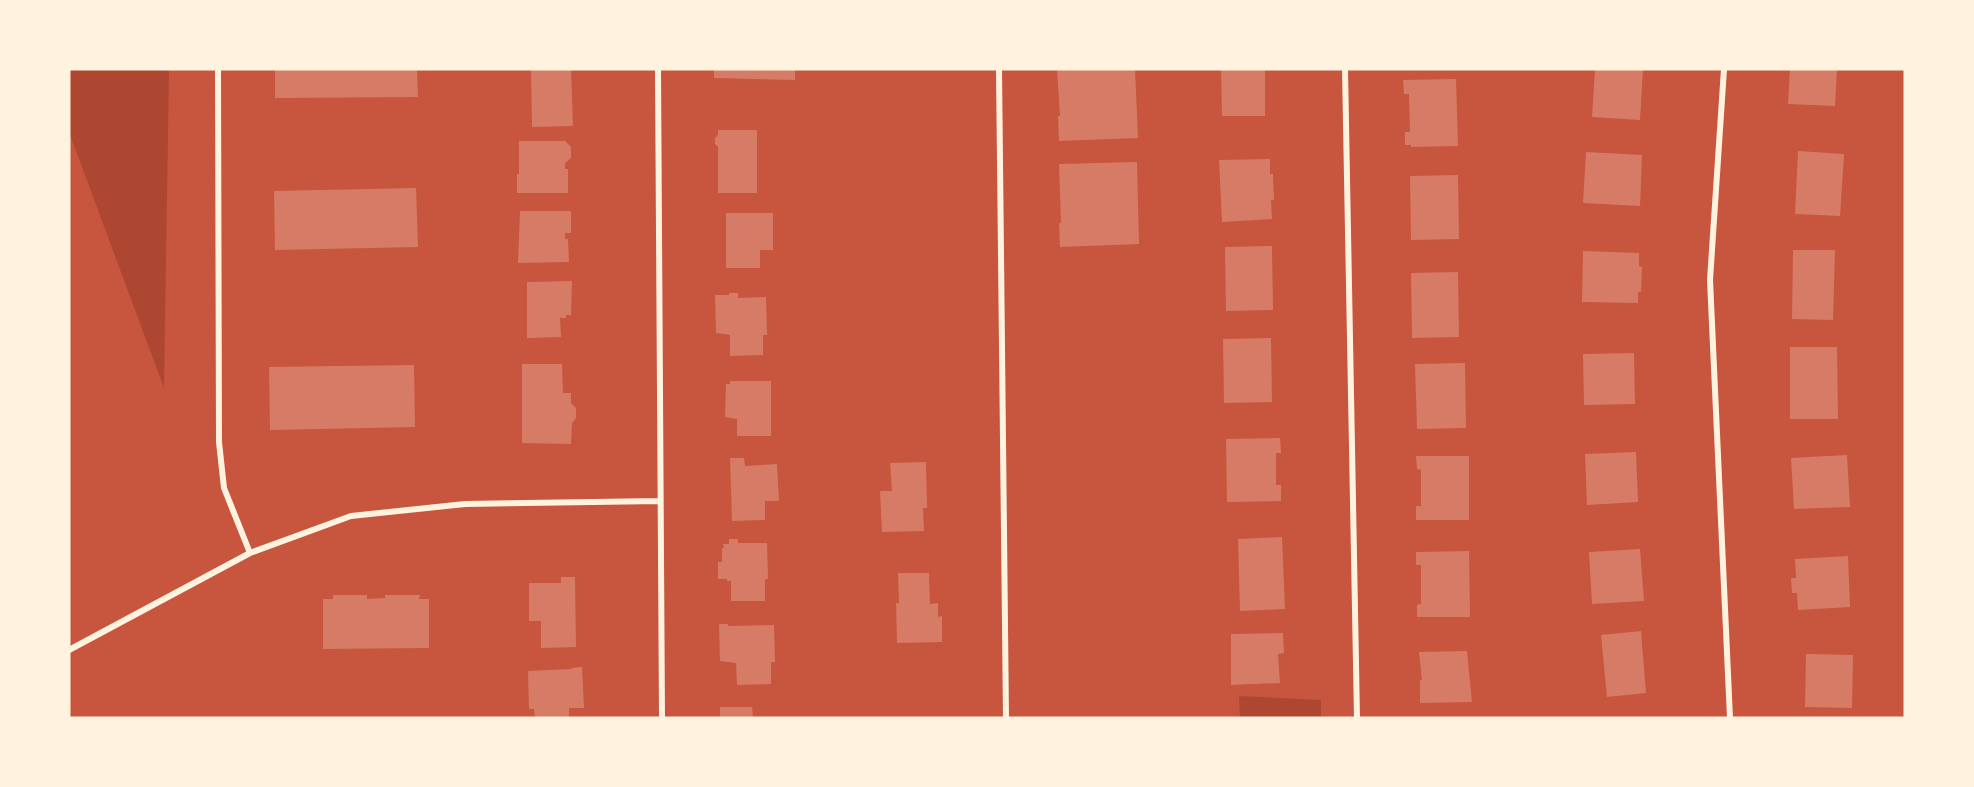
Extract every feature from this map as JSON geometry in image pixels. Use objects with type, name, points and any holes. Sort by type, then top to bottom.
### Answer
[{"type":"street","points":[[218,69],[219,442],[224,488],[250,553]]},
{"type":"street","points":[[658,69],[662,718]]},
{"type":"street","points":[[999,69],[1006,718]]},
{"type":"street","points":[[1345,69],[1357,718]]},
{"type":"street","points":[[1724,69],[1710,280],[1730,718]]},
{"type":"street","points":[[69,650],[250,553],[351,516],[465,504],[660,501]]},
{"type":"shaded area","points":[[69,69],[169,69],[164,388],[69,132]]},
{"type":"shaded area","points":[[1239,696],[1321,700],[1321,718],[1240,718]]},
{"type":"building","points":[[275,69],[417,69],[418,97],[275,98]]},
{"type":"building","points":[[531,69],[571,69],[573,126],[532,127]]},
{"type":"building","points":[[714,69],[795,69],[795,80],[714,78]]},
{"type":"building","points":[[1057,69],[1135,69],[1138,138],[1059,141]]},
{"type":"building","points":[[1221,69],[1265,69],[1265,116],[1222,116]]},
{"type":"building","points":[[1595,69],[1643,69],[1640,120],[1592,117]]},
{"type":"building","points":[[1790,69],[1837,69],[1835,106],[1788,104]]},
{"type":"building","points":[[1456,79],[1458,146],[1411,147],[1411,145],[1405,145],[1405,132],[1410,132],[1409,94],[1404,94],[1403,80]]},
{"type":"building","points":[[718,130],[757,130],[757,193],[718,193],[718,147],[715,144],[715,138]]},
{"type":"building","points":[[519,141],[565,141],[571,147],[571,158],[565,163],[565,169],[568,169],[568,193],[517,193]]},
{"type":"building","points":[[1798,151],[1844,154],[1840,216],[1795,214]]},
{"type":"building","points":[[1586,152],[1642,155],[1640,206],[1583,203]]},
{"type":"building","points":[[1270,159],[1274,200],[1271,200],[1272,219],[1222,222],[1219,160]]},
{"type":"building","points":[[1137,162],[1139,244],[1060,247],[1059,164]]},
{"type":"building","points":[[1458,175],[1459,239],[1411,240],[1410,176]]},
{"type":"building","points":[[416,188],[418,247],[275,250],[274,191]]},
{"type":"building","points":[[520,211],[571,211],[571,233],[565,233],[565,239],[568,239],[569,262],[518,263]]},
{"type":"building","points":[[726,213],[773,213],[773,250],[760,250],[760,268],[726,268]]},
{"type":"building","points":[[1272,246],[1273,310],[1226,311],[1225,247]]},
{"type":"building","points":[[1793,250],[1835,250],[1833,320],[1792,319]]},
{"type":"building","points":[[1583,251],[1639,253],[1639,266],[1642,267],[1638,303],[1582,302]]},
{"type":"building","points":[[1458,272],[1459,337],[1412,338],[1411,273]]},
{"type":"building","points":[[572,281],[571,315],[560,318],[561,337],[527,338],[527,282]]},
{"type":"building","points":[[729,293],[738,293],[738,298],[766,297],[767,335],[763,335],[763,355],[730,356],[730,335],[716,333],[715,295],[729,295]]},
{"type":"building","points":[[1271,338],[1272,402],[1224,403],[1223,339]]},
{"type":"building","points":[[1790,347],[1837,347],[1838,419],[1790,419]]},
{"type":"building","points":[[1634,353],[1635,404],[1584,405],[1583,354]]},
{"type":"building","points":[[1465,363],[1466,428],[1417,429],[1415,364]]},
{"type":"building","points":[[522,364],[562,364],[563,393],[571,393],[571,403],[576,408],[576,418],[572,423],[571,444],[522,443]]},
{"type":"building","points":[[414,365],[415,427],[270,430],[269,367]]},
{"type":"building","points":[[730,381],[771,381],[771,436],[737,436],[737,419],[725,417],[726,384],[730,384]]},
{"type":"building","points":[[1280,438],[1281,453],[1276,453],[1276,485],[1281,485],[1281,501],[1227,502],[1226,439]]},
{"type":"building","points":[[1636,452],[1638,502],[1587,505],[1585,454]]},
{"type":"building","points":[[1847,455],[1850,507],[1794,509],[1791,458]]},
{"type":"building","points":[[1416,456],[1469,456],[1469,520],[1416,520],[1416,506],[1421,506],[1421,470],[1417,469]]},
{"type":"building","points":[[730,458],[744,458],[745,466],[777,464],[779,501],[765,501],[765,520],[732,521]]},
{"type":"building","points":[[926,462],[927,508],[923,508],[924,531],[882,532],[880,491],[892,491],[890,463]]},
{"type":"building","points":[[1282,537],[1285,609],[1240,611],[1238,539]]},
{"type":"building","points":[[729,539],[738,539],[738,543],[767,543],[768,579],[765,579],[765,601],[731,601],[731,581],[718,579],[718,562],[722,562],[723,544],[729,544]]},
{"type":"building","points":[[1640,549],[1644,601],[1592,604],[1589,552]]},
{"type":"building","points":[[1469,551],[1470,617],[1417,617],[1417,605],[1421,604],[1421,565],[1416,565],[1416,552]]},
{"type":"building","points":[[1848,556],[1850,607],[1798,610],[1797,593],[1792,593],[1791,578],[1796,578],[1795,559]]},
{"type":"building","points":[[898,573],[929,573],[930,604],[938,603],[938,617],[942,616],[942,642],[897,643]]},
{"type":"building","points":[[561,577],[575,577],[576,647],[541,648],[541,621],[529,621],[529,583],[561,583]]},
{"type":"building","points":[[333,595],[367,595],[367,599],[385,598],[385,595],[420,595],[419,599],[429,599],[429,648],[323,649],[323,599],[333,599]]},
{"type":"building","points":[[719,624],[728,624],[728,626],[774,625],[775,662],[771,662],[771,684],[737,685],[736,663],[720,661]]},
{"type":"building","points":[[1641,631],[1646,693],[1607,697],[1601,635]]},
{"type":"building","points":[[1283,633],[1284,653],[1278,654],[1280,683],[1231,685],[1231,634]]},
{"type":"building","points":[[1467,651],[1472,702],[1420,703],[1420,680],[1422,680],[1419,652]]},
{"type":"building","points":[[1806,654],[1853,655],[1852,708],[1805,707]]},
{"type":"building","points":[[582,667],[584,708],[569,708],[569,718],[535,718],[534,709],[529,709],[528,671]]},
{"type":"building","points":[[720,707],[752,707],[753,718],[720,718]]}]
